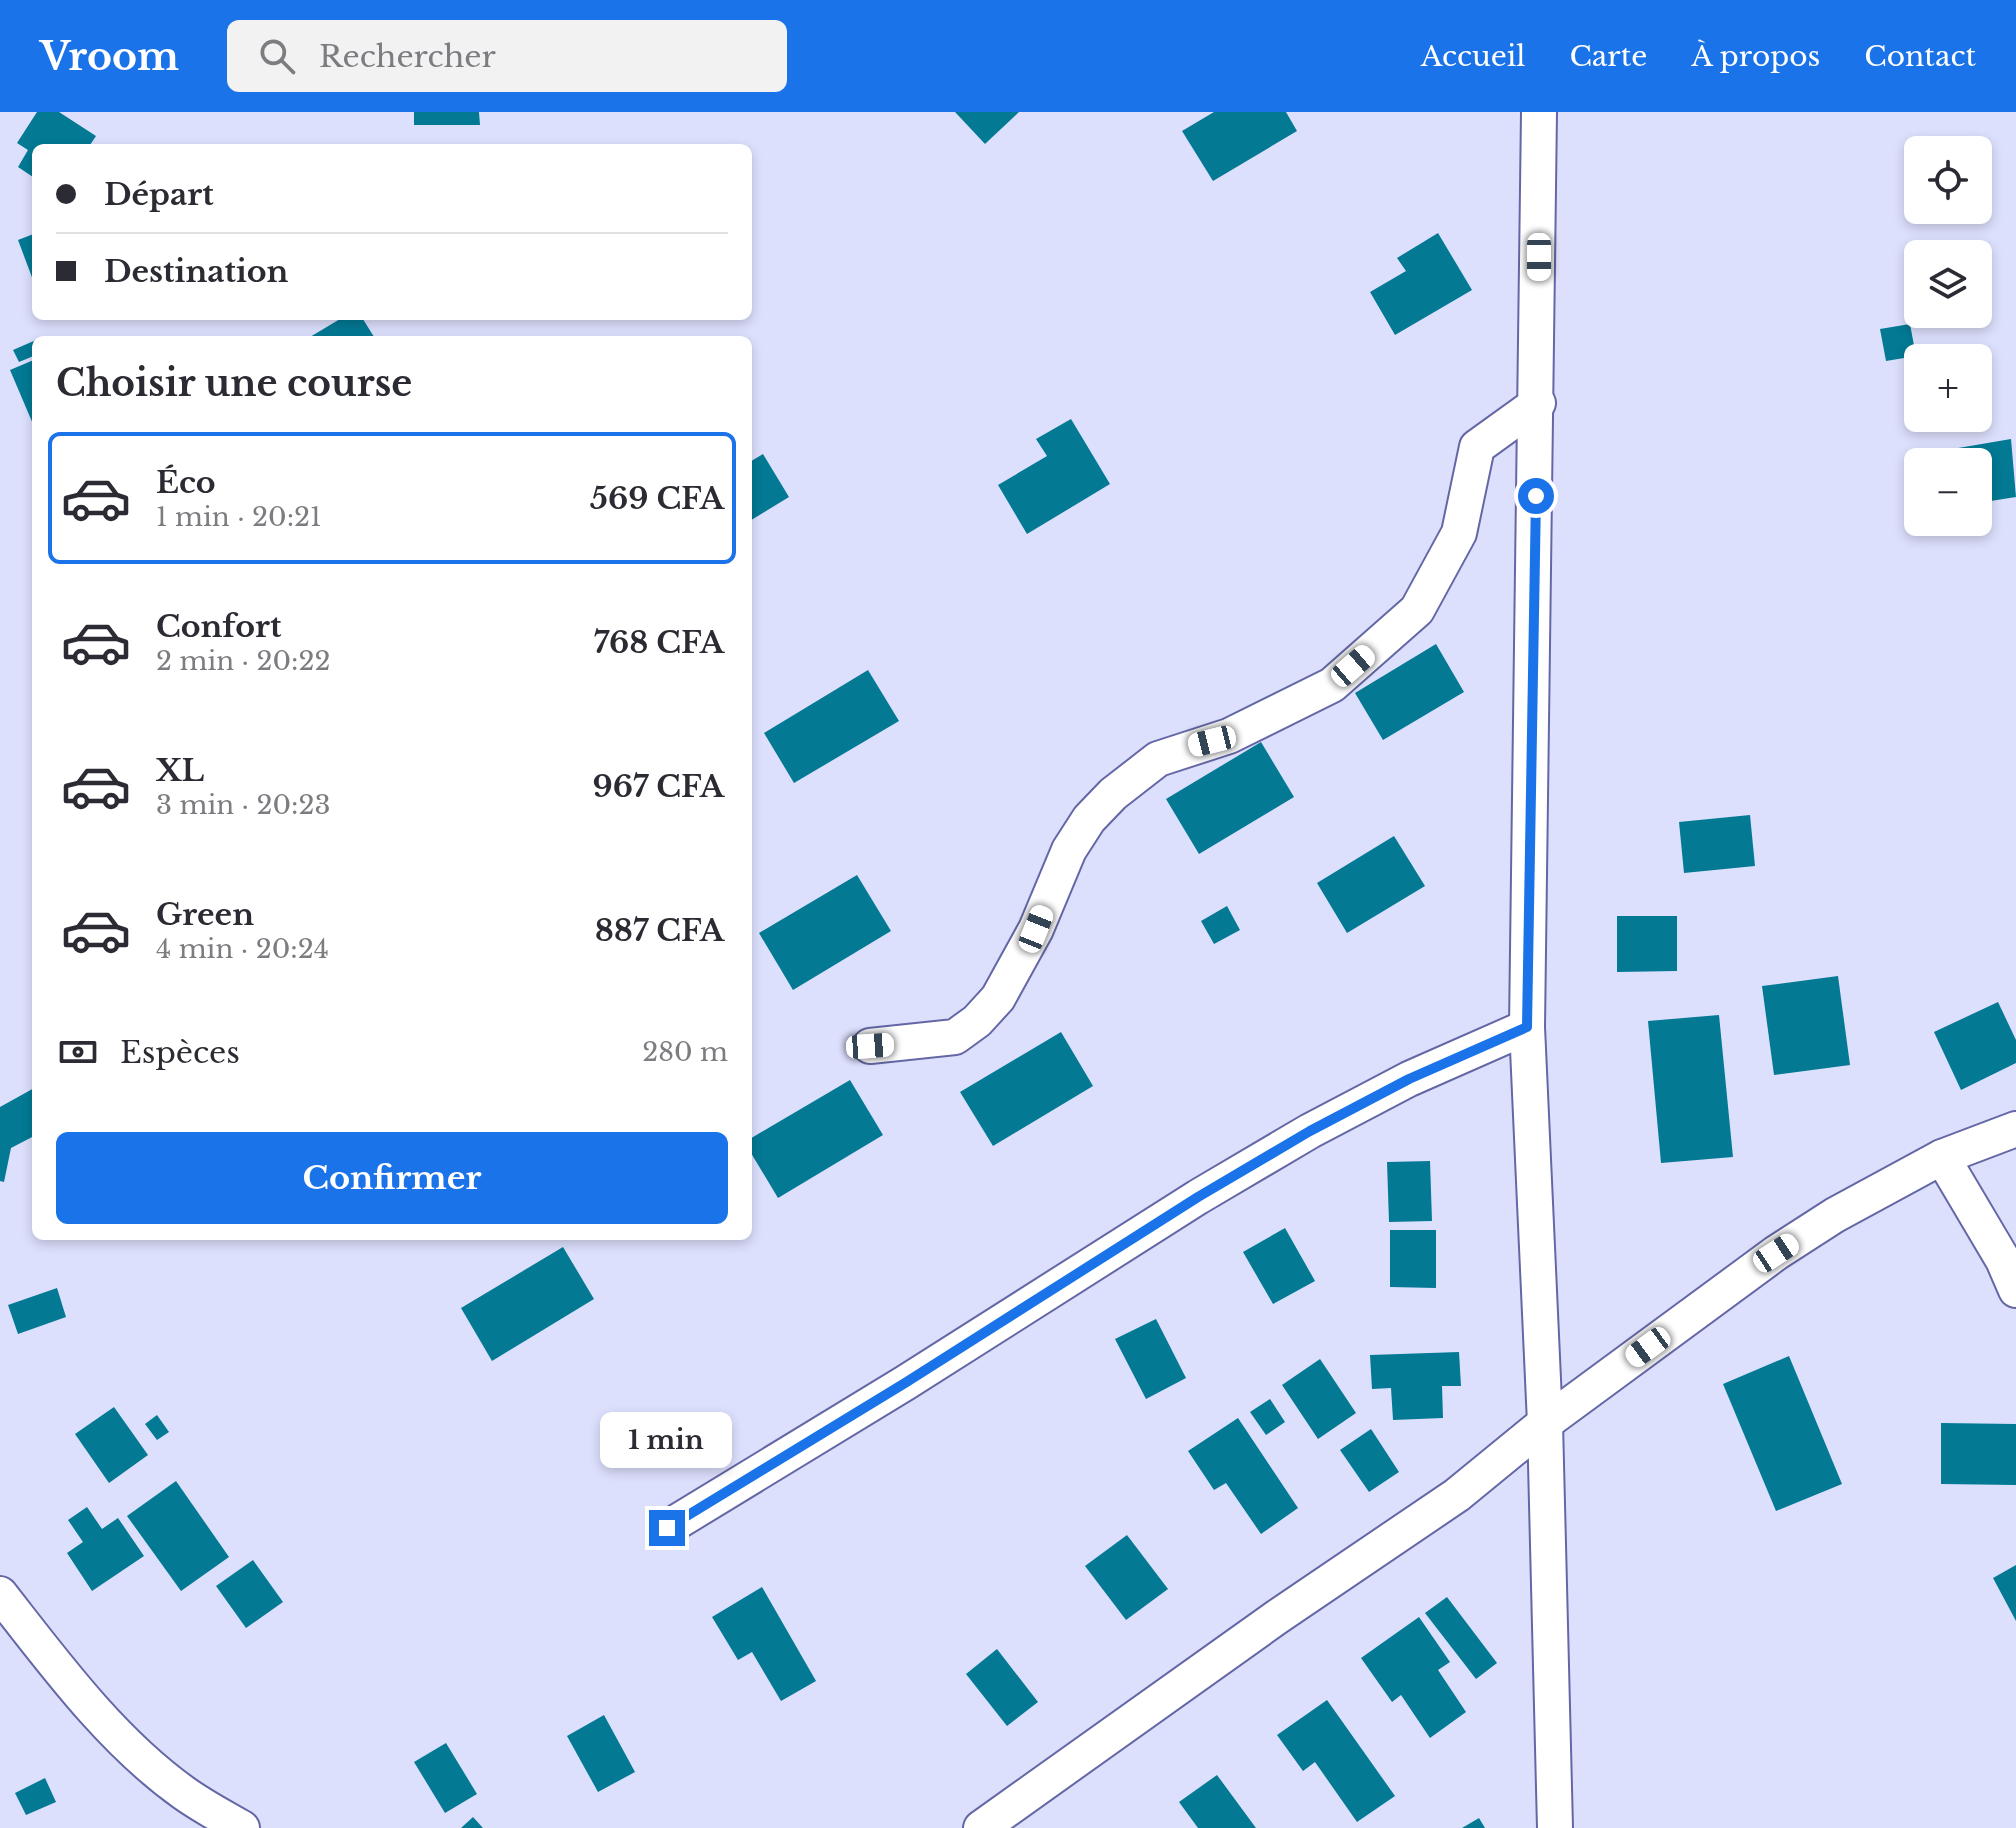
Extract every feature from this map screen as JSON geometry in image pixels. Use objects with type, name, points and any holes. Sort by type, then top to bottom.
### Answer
[{"type":"street","points":[[1539,112],[1538,403],[1527,1027],[1545,1423],[1555,1828]]},
{"type":"street","points":[[870,1046],[955,1037],[977,1021],[998,998],[1036,929],[1069,850],[1089,819],[1113,794],[1158,759],[1229,736],[1332,685],[1417,610],[1459,533],[1477,447],[1538,403]]},
{"type":"street","points":[[667,1528],[1297,1138],[1409,1079],[1527,1027]]},
{"type":"street","points":[[981,1828],[1277,1617],[1457,1495],[1545,1423],[1776,1253],[1835,1215],[1942,1157],[2016,1129]]},
{"type":"street","points":[[1942,1157],[2003,1260],[2016,1290]]},
{"type":"street","points":[[0,1594],[62,1674],[132,1747],[183,1793],[242,1828]]},
{"type":"building","points":[[37,112],[59,112],[96,136],[91,144],[32,144],[32,176],[18,167],[28,150],[17,143]]},
{"type":"building","points":[[414,112],[479,112],[480,125],[414,125]]},
{"type":"building","points":[[955,112],[1019,112],[985,144]]},
{"type":"building","points":[[1214,112],[1286,112],[1297,131],[1213,181],[1182,131]]},
{"type":"building","points":[[1438,233],[1472,290],[1395,335],[1370,292],[1406,271],[1397,258]]},
{"type":"building","points":[[32,235],[32,277],[18,240]]},
{"type":"building","points":[[338,320],[364,320],[374,336],[312,336]]},
{"type":"building","points":[[1904,325],[1904,328],[1911,328],[1914,344],[1904,344],[1904,358],[1886,361],[1880,329]]},
{"type":"building","points":[[32,342],[32,357],[19,362],[13,350]]},
{"type":"building","points":[[32,361],[32,422],[10,370]]},
{"type":"building","points":[[1071,419],[1110,484],[1027,534],[998,485],[1047,456],[1036,439]]},
{"type":"building","points":[[2011,439],[2016,497],[1992,501],[1992,448],[1958,448]]},
{"type":"building","points":[[763,454],[789,497],[752,520],[752,461]]},
{"type":"building","points":[[1436,644],[1464,692],[1383,740],[1355,693]]},
{"type":"building","points":[[868,670],[899,721],[794,783],[764,733]]},
{"type":"building","points":[[1261,742],[1294,797],[1199,854],[1166,799]]},
{"type":"building","points":[[1750,815],[1755,866],[1684,873],[1679,822]]},
{"type":"building","points":[[1394,836],[1425,886],[1347,933],[1317,883]]},
{"type":"building","points":[[857,875],[891,931],[793,990],[759,933]]},
{"type":"building","points":[[1227,906],[1240,930],[1214,944],[1201,921]]},
{"type":"building","points":[[1617,916],[1677,916],[1677,971],[1617,972]]},
{"type":"building","points":[[1838,976],[1850,1065],[1774,1075],[1762,986]]},
{"type":"building","points":[[1998,1002],[2016,1040],[2016,1063],[1961,1090],[1934,1032]]},
{"type":"building","points":[[1719,1015],[1733,1157],[1661,1163],[1648,1021]]},
{"type":"building","points":[[1061,1032],[1093,1086],[993,1146],[960,1092]]},
{"type":"building","points":[[850,1080],[883,1135],[778,1198],[752,1155],[752,1138]]},
{"type":"building","points":[[32,1089],[32,1137],[11,1148],[4,1182],[0,1181],[0,1107]]},
{"type":"building","points":[[1430,1161],[1432,1221],[1389,1222],[1387,1162]]},
{"type":"building","points":[[1285,1228],[1315,1281],[1273,1304],[1243,1252]]},
{"type":"building","points":[[1390,1230],[1436,1230],[1436,1288],[1390,1287]]},
{"type":"building","points":[[563,1247],[594,1299],[492,1361],[461,1308]]},
{"type":"building","points":[[57,1288],[66,1317],[18,1334],[8,1305]]},
{"type":"building","points":[[1156,1319],[1186,1378],[1146,1399],[1115,1339]]},
{"type":"building","points":[[1459,1352],[1461,1386],[1442,1386],[1443,1418],[1393,1420],[1391,1388],[1372,1389],[1370,1355]]},
{"type":"building","points":[[1789,1356],[1842,1484],[1776,1511],[1723,1384]]},
{"type":"building","points":[[1320,1359],[1356,1413],[1318,1439],[1282,1385]]},
{"type":"building","points":[[1270,1399],[1285,1422],[1266,1435],[1250,1412]]},
{"type":"building","points":[[114,1407],[148,1455],[109,1483],[75,1434]]},
{"type":"building","points":[[157,1415],[169,1432],[157,1440],[145,1424]]},
{"type":"building","points":[[1238,1418],[1298,1508],[1261,1534],[1226,1483],[1214,1490],[1188,1451]]},
{"type":"building","points":[[1941,1423],[2016,1424],[2016,1485],[1941,1484]]},
{"type":"building","points":[[1371,1429],[1399,1472],[1369,1492],[1340,1450]]},
{"type":"building","points":[[176,1481],[229,1557],[181,1591],[127,1516]]},
{"type":"building","points":[[87,1507],[102,1529],[118,1518],[144,1556],[92,1591],[67,1553],[83,1542],[68,1520]]},
{"type":"building","points":[[1127,1535],[1168,1589],[1126,1620],[1085,1566]]},
{"type":"building","points":[[253,1560],[283,1602],[246,1628],[216,1586]]},
{"type":"building","points":[[2016,1565],[2016,1621],[1993,1578]]},
{"type":"building","points":[[762,1587],[816,1681],[781,1701],[752,1652],[738,1660],[712,1617]]},
{"type":"building","points":[[1447,1597],[1497,1663],[1476,1679],[1425,1613]]},
{"type":"building","points":[[1419,1617],[1450,1662],[1438,1670],[1466,1712],[1430,1738],[1401,1695],[1392,1702],[1361,1658]]},
{"type":"building","points":[[997,1649],[1038,1702],[1007,1726],[966,1674]]},
{"type":"building","points":[[1327,1700],[1395,1796],[1357,1822],[1315,1762],[1303,1771],[1277,1735]]},
{"type":"building","points":[[604,1715],[635,1772],[598,1792],[567,1736]]},
{"type":"building","points":[[446,1743],[477,1794],[445,1813],[414,1762]]},
{"type":"building","points":[[1217,1775],[1256,1828],[1198,1828],[1179,1802]]},
{"type":"building","points":[[45,1778],[56,1802],[26,1815],[15,1793]]},
{"type":"building","points":[[473,1817],[483,1828],[461,1828]]},
{"type":"building","points":[[1479,1818],[1485,1828],[1462,1828]]},
{"type":"route","points":[[667,1528],[905,1383],[1198,1197],[1310,1131],[1409,1079],[1527,1027],[1536,496]]}]
